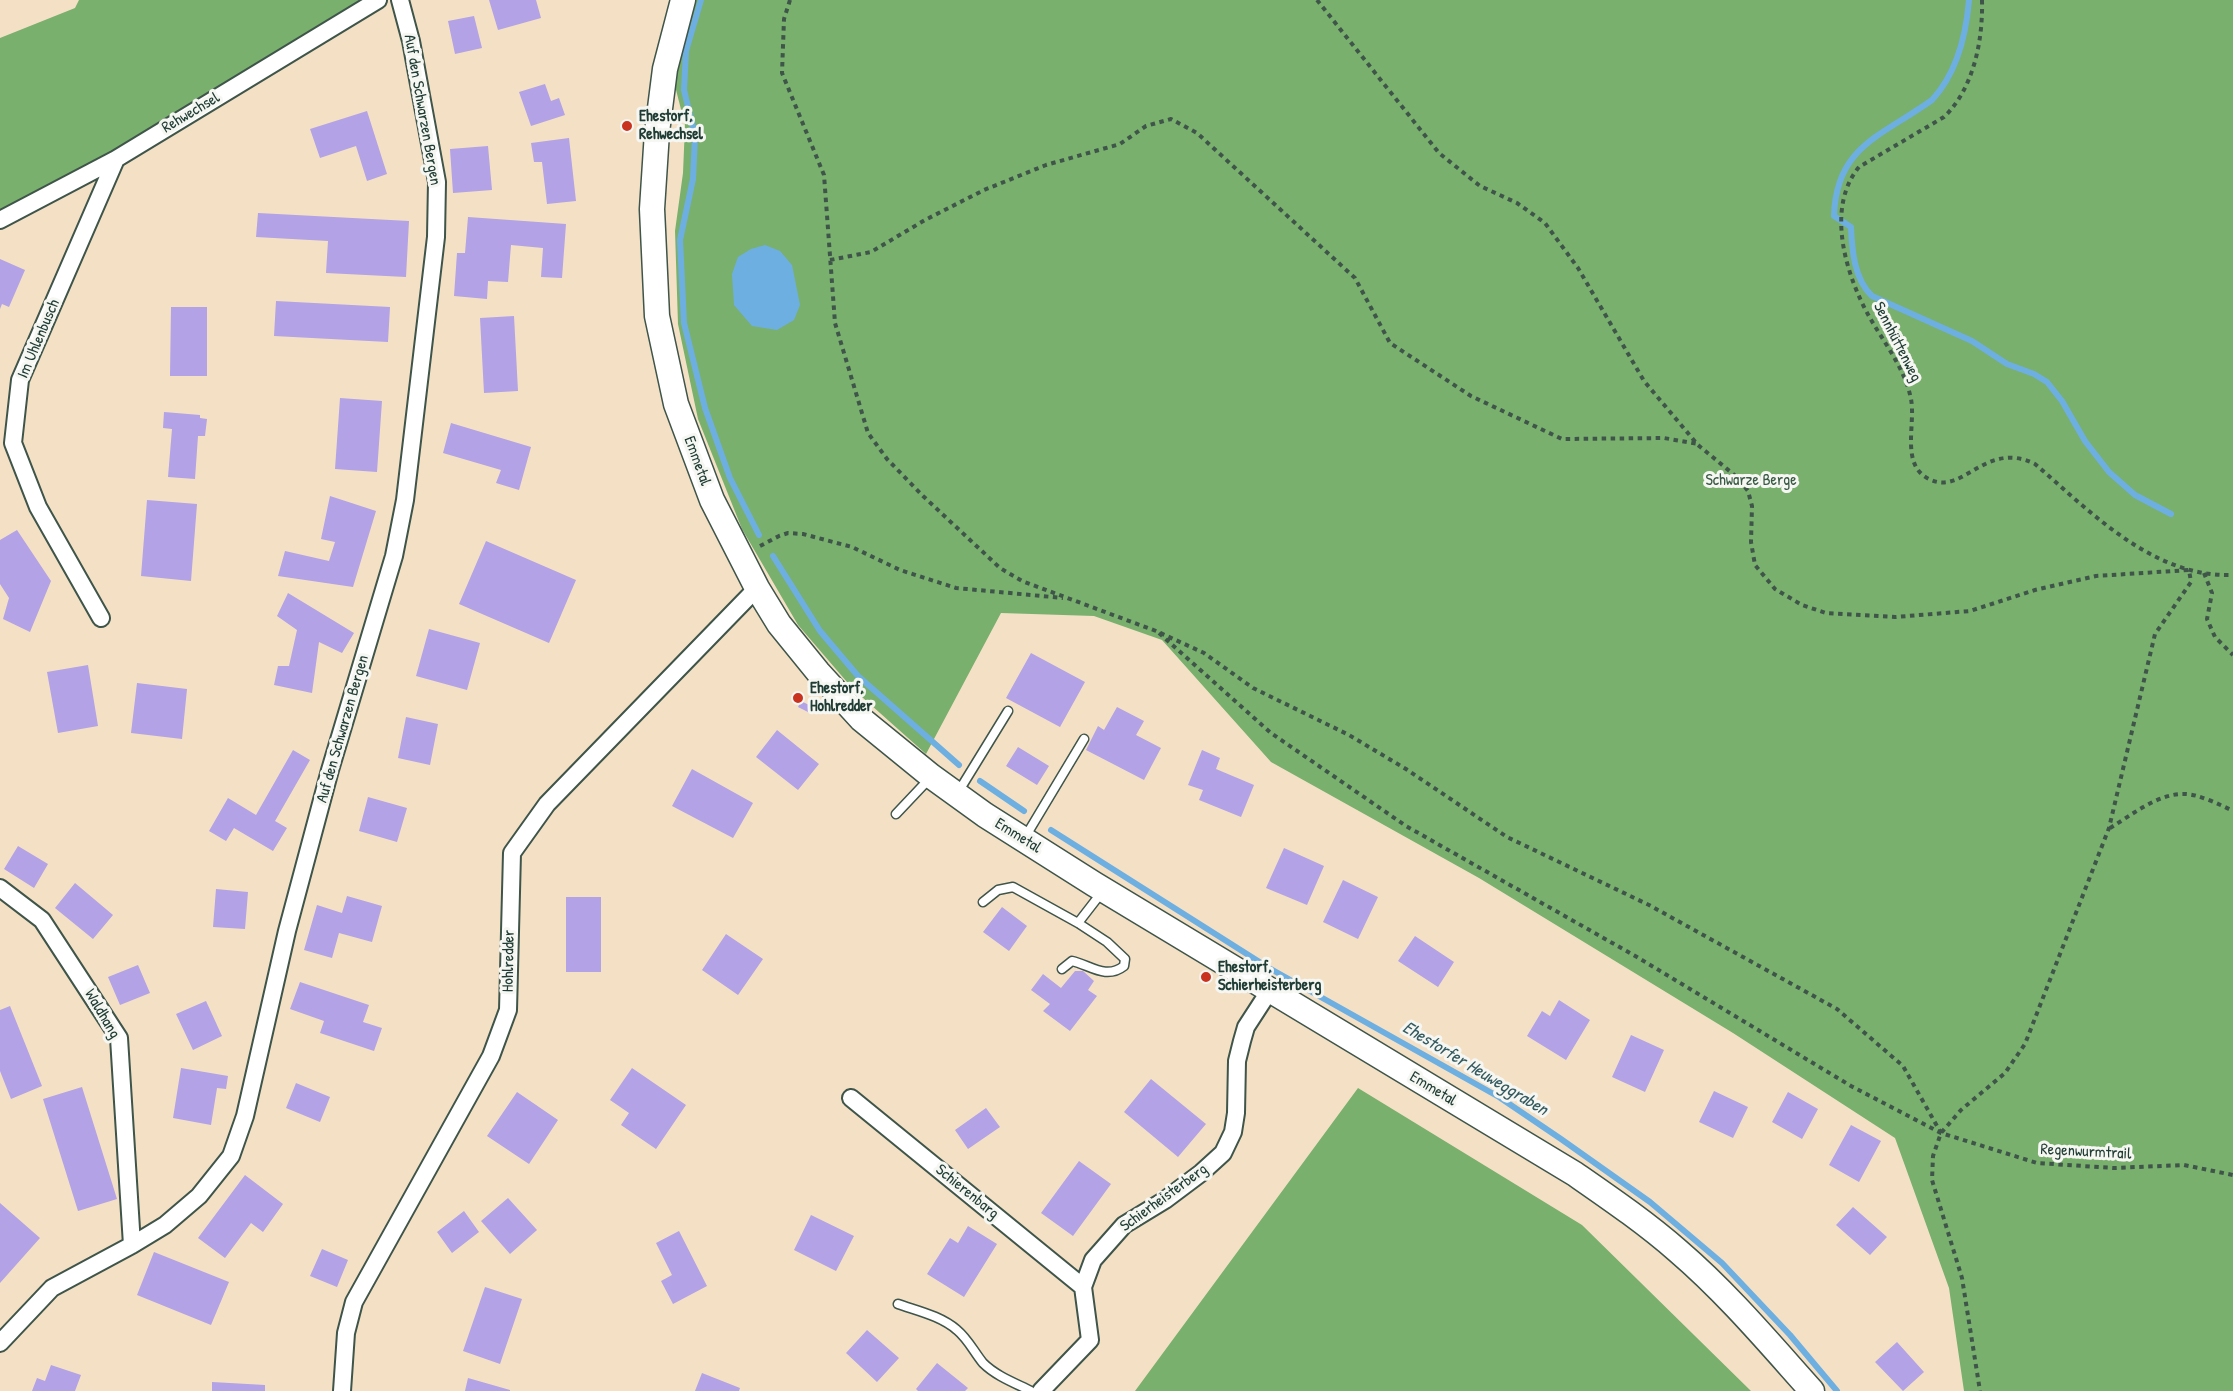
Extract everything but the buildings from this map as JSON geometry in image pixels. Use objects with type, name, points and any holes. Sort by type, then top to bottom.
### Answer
[{"type":"main road","name":"Emmetal","points":[[683,0],[665,69],[657,132],[652,209],[657,316],[676,404],[712,500],[757,588],[779,624],[818,672],[861,719],[957,795],[1104,890],[1575,1174],[1640,1220],[1680,1253],[1727,1299],[1812,1391]]},
{"type":"street","name":"Rehwechsel","points":[[0,220],[116,159],[378,0]]},
{"type":"street","name":"Auf den Schwarzen Bergen","points":[[0,1343],[52,1288],[165,1225],[199,1196],[231,1156],[245,1116],[287,931],[324,794],[394,556],[405,500],[436,237],[437,182],[411,41],[400,0]]},
{"type":"street","name":"Im Uhlenbusch","points":[[101,618],[38,507],[13,444],[20,380],[116,159]]},
{"type":"street","name":"Hohlredder","points":[[342,1391],[346,1333],[354,1302],[491,1056],[508,1010],[512,853],[547,804],[757,588]]},
{"type":"street","name":"Waldhang","points":[[0,888],[42,920],[119,1038],[132,1245]]},
{"type":"street","name":"Schierheisterberg","points":[[1041,1391],[1090,1340],[1083,1287],[1093,1260],[1124,1225],[1165,1200],[1223,1153],[1233,1132],[1236,1113],[1237,1061],[1246,1027],[1270,990]]},
{"type":"street","name":"Schierenbarg","points":[[851,1098],[1083,1287]]},
{"type":"lane","points":[[957,795],[1008,711]]},
{"type":"lane","points":[[1024,839],[1084,739]]},
{"type":"lane","points":[[896,814],[931,776]]},
{"type":"lane","points":[[983,902],[998,890],[1013,887],[1078,923],[1125,959],[1124,966],[1113,972],[1097,971],[1072,961],[1062,969]]},
{"type":"lane","points":[[1078,923],[1104,890]]},
{"type":"lane","points":[[898,1304],[936,1317],[956,1329],[984,1364],[1001,1376],[1031,1391]]},
{"type":"path","points":[[790,0],[784,19],[783,73],[824,175],[835,323],[868,433],[887,459],[1000,568],[1022,581],[1156,631],[1204,653],[1253,688],[1349,735],[1406,769],[1507,837],[1649,905],[1837,1009],[1903,1066],[1941,1133]]},
{"type":"path","points":[[1317,0],[1439,153],[1480,186],[1517,203],[1545,223],[1578,268],[1644,381],[1698,445],[1738,478],[1748,491],[1752,506],[1751,542],[1755,565],[1775,589],[1802,605],[1826,613],[1895,617],[1970,611],[2035,590],[2096,576],[2188,570],[2191,582],[2155,634],[2109,828],[2025,1044],[2005,1073],[1961,1110],[1941,1133],[1933,1156],[1932,1180],[1962,1278],[1980,1391]]},
{"type":"path","name":"Sennhüttenweg","points":[[1982,0],[1982,34],[1970,75],[1953,108],[1944,117],[1859,167],[1851,179],[1844,203],[1842,221],[1845,254],[1852,279],[1869,316],[1906,382],[1913,418],[1911,450],[1913,462],[1922,475],[1939,483],[1954,481],[2000,458],[2018,457],[2027,460],[2035,464],[2096,518],[2143,549],[2188,570],[2233,575]]},
{"type":"path","points":[[830,260],[871,252],[925,220],[984,190],[1046,165],[1120,144],[1146,126],[1171,119],[1197,133],[1355,278],[1390,343],[1471,396],[1562,439],[1664,438],[1698,445]]},
{"type":"path","points":[[741,557],[779,536],[788,533],[803,534],[852,548],[900,570],[956,588],[1070,599]]},
{"type":"path","points":[[2204,573],[2212,593],[2207,619],[2215,637],[2233,655]]},
{"type":"path","name":"Regenwurmtrail","points":[[1156,631],[1271,733],[1406,826],[1637,957],[1851,1086],[1941,1133],[2037,1163],[2114,1168],[2184,1165],[2233,1175]]},
{"type":"path","points":[[2109,828],[2158,799],[2185,794],[2233,811]]},
{"type":"green space","points":[[79,0],[378,0],[0,220],[0,38],[75,8]]},
{"type":"green space","name":"Schwarze Berge","points":[[694,0],[2233,0],[2233,1391],[1964,1391],[1949,1288],[1895,1138],[1733,1033],[1479,878],[1271,762],[1162,640],[1094,616],[1001,613],[926,754],[853,689],[798,625],[742,529],[698,419],[678,324],[675,231],[683,173],[685,125],[675,86],[679,55]]},
{"type":"green space","points":[[1358,1088],[1582,1225],[1751,1391],[1135,1391]]},
{"type":"water","points":[[765,245],[780,251],[792,265],[800,305],[794,320],[777,330],[752,326],[734,305],[732,274],[738,257],[751,249]]},
{"type":"waterway","name":"Ehestorfer Heuweggraben","points":[[701,0],[686,51],[684,90],[695,136],[693,179],[680,240],[684,323],[705,408],[730,478],[759,535]]},
{"type":"waterway","points":[[1969,0],[1963,40],[1948,78],[1932,100],[1865,145],[1853,158],[1843,173],[1837,192],[1834,216],[1851,227],[1853,254],[1858,273],[1872,296],[1972,341],[2007,364],[2034,374],[2047,382],[2062,401],[2085,441],[2109,472],[2135,495],[2171,514]]},
{"type":"waterway","name":"Ehestorfer Heuweggraben","points":[[773,556],[820,631],[858,676],[959,765]]},
{"type":"waterway","name":"Ehestorfer Heuweggraben","points":[[980,781],[1024,811]]},
{"type":"waterway","name":"Ehestorfer Heuweggraben","points":[[1051,830],[1269,968],[1499,1097],[1650,1202],[1722,1263],[1790,1335],[1837,1391]]},
{"type":"place","name":"Ehestorf, Rehwechsel","points":[[627,126]]},
{"type":"place","name":"Ehestorf, Hohlredder","points":[[798,698]]},
{"type":"place","name":"Ehestorf, Schierheisterberg","points":[[1206,977]]}]
